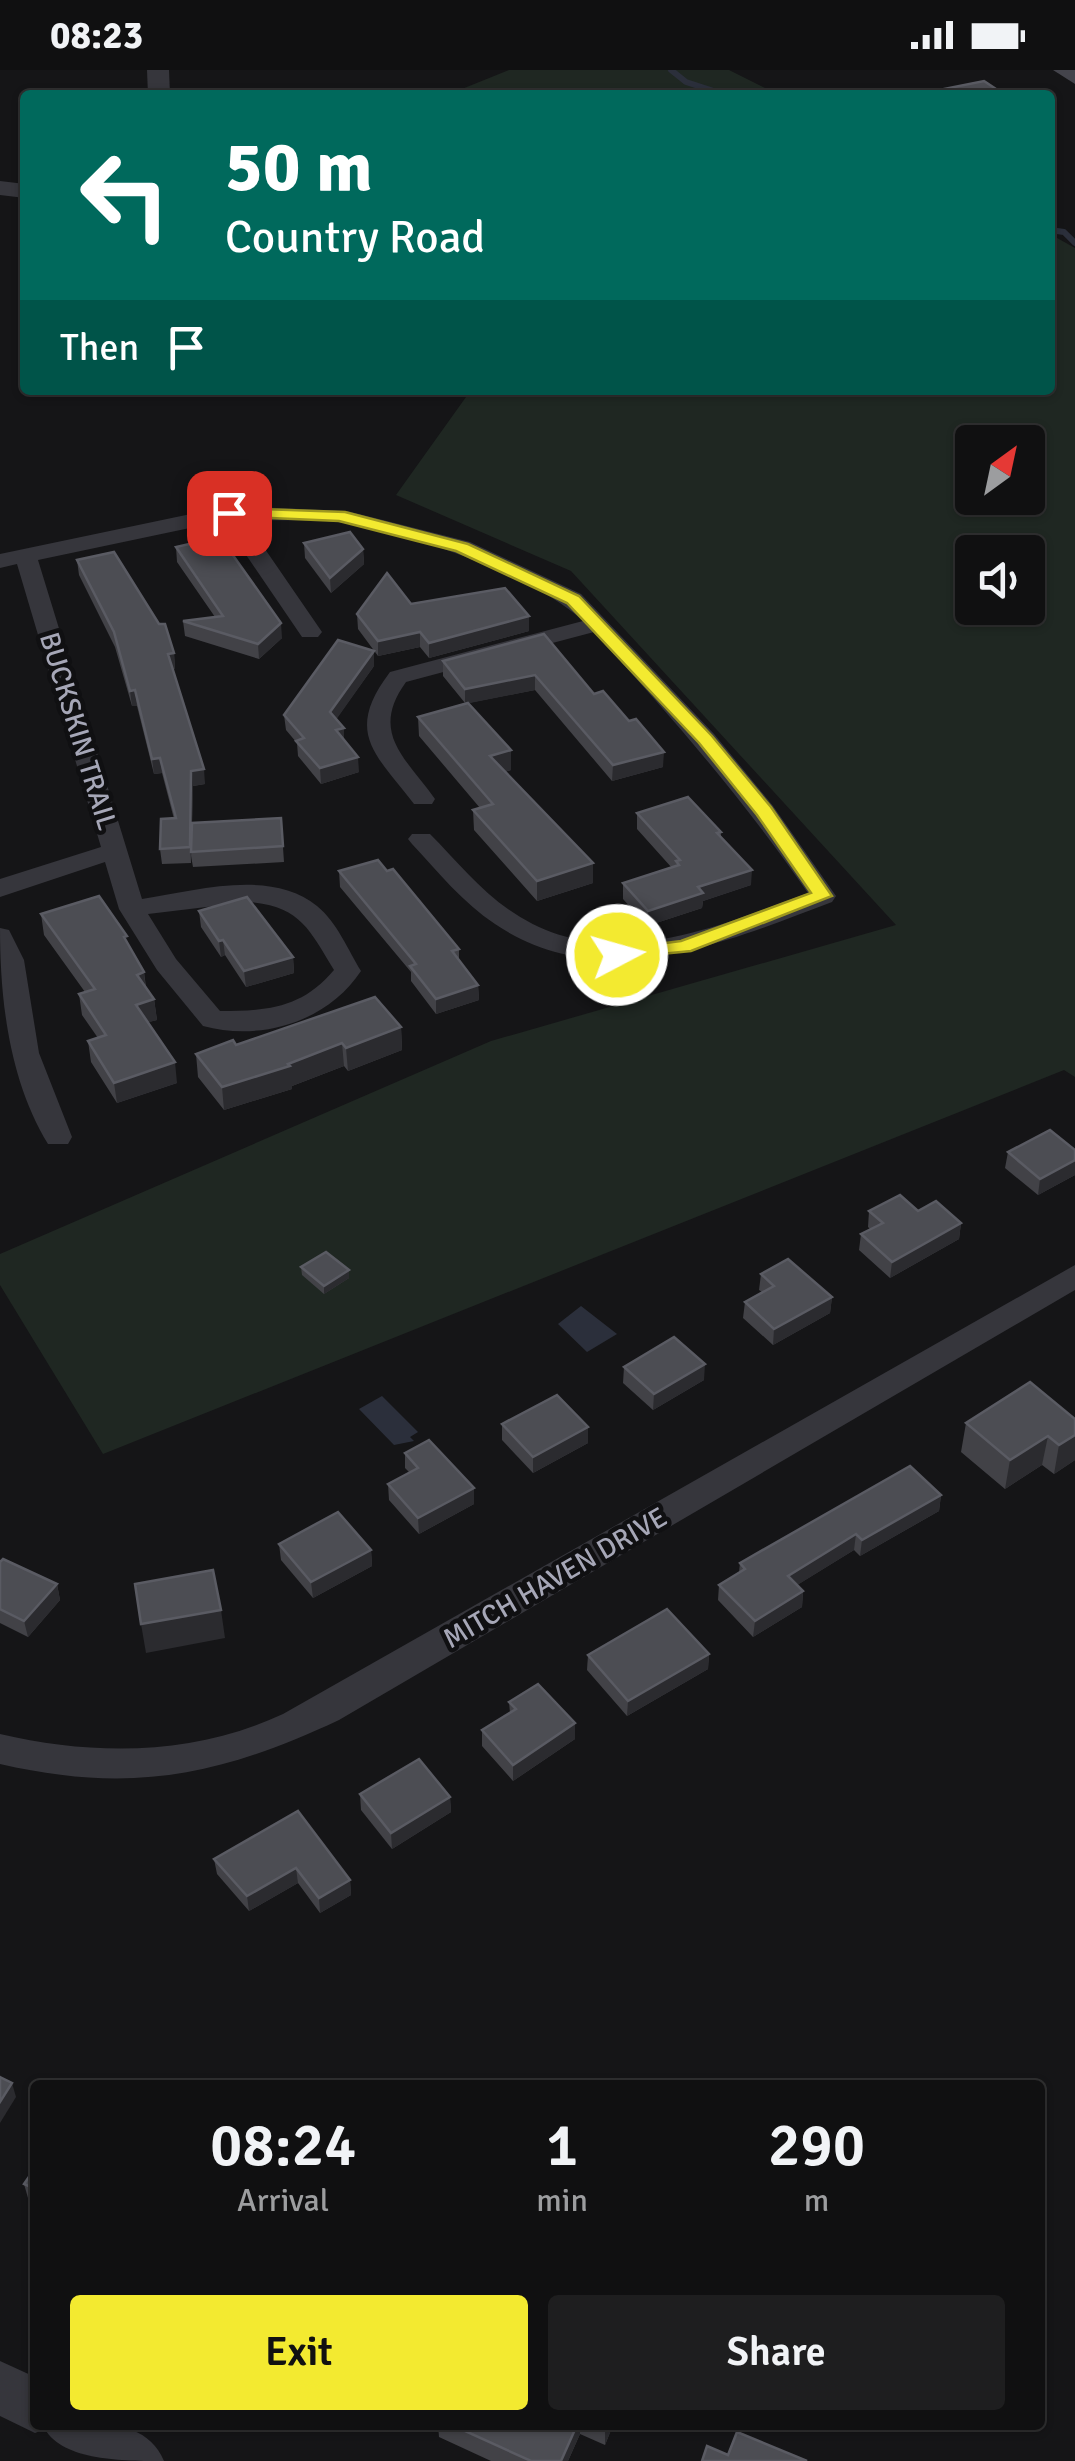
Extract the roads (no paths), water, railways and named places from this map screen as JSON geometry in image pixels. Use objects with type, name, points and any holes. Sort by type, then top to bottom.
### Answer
[{"type":"main road","points":[[1065,70],[1075,77]]},
{"type":"street","points":[[229,513],[310,632]]},
{"type":"street","points":[[0,561],[229,513],[339,516],[462,547],[573,599],[599,624],[717,754],[764,812],[822,896],[684,946],[617,955],[566,945],[518,927],[479,898],[422,839]]},
{"type":"street","name":"BUCKSKIN TRAIL","points":[[25,554],[132,909],[166,964],[213,1020],[290,1018],[333,991],[348,971],[310,914],[286,897],[250,894],[132,909]]},
{"type":"street","points":[[423,799],[376,734],[376,708],[398,676],[599,624]]},
{"type":"street","points":[[0,889],[114,851]]},
{"type":"street","points":[[0,936],[11,960],[25,1053],[58,1137]]},
{"type":"street","name":"MITCH HAVEN DRIVE","points":[[0,1749],[56,1764],[150,1766],[244,1746],[310,1717],[1075,1276]]},
{"type":"street","points":[[0,2387],[30,2403]]},
{"type":"street","points":[[79,2430],[128,2459]]},
{"type":"water","points":[[581,1306],[617,1334],[587,1352],[558,1324]]},
{"type":"water","points":[[382,1396],[418,1432],[410,1437],[414,1441],[394,1445],[359,1409]]},
{"type":"waterway","points":[[671,70],[686,82],[711,90]]},
{"type":"waterway","points":[[1055,231],[1064,232],[1075,243]]}]
